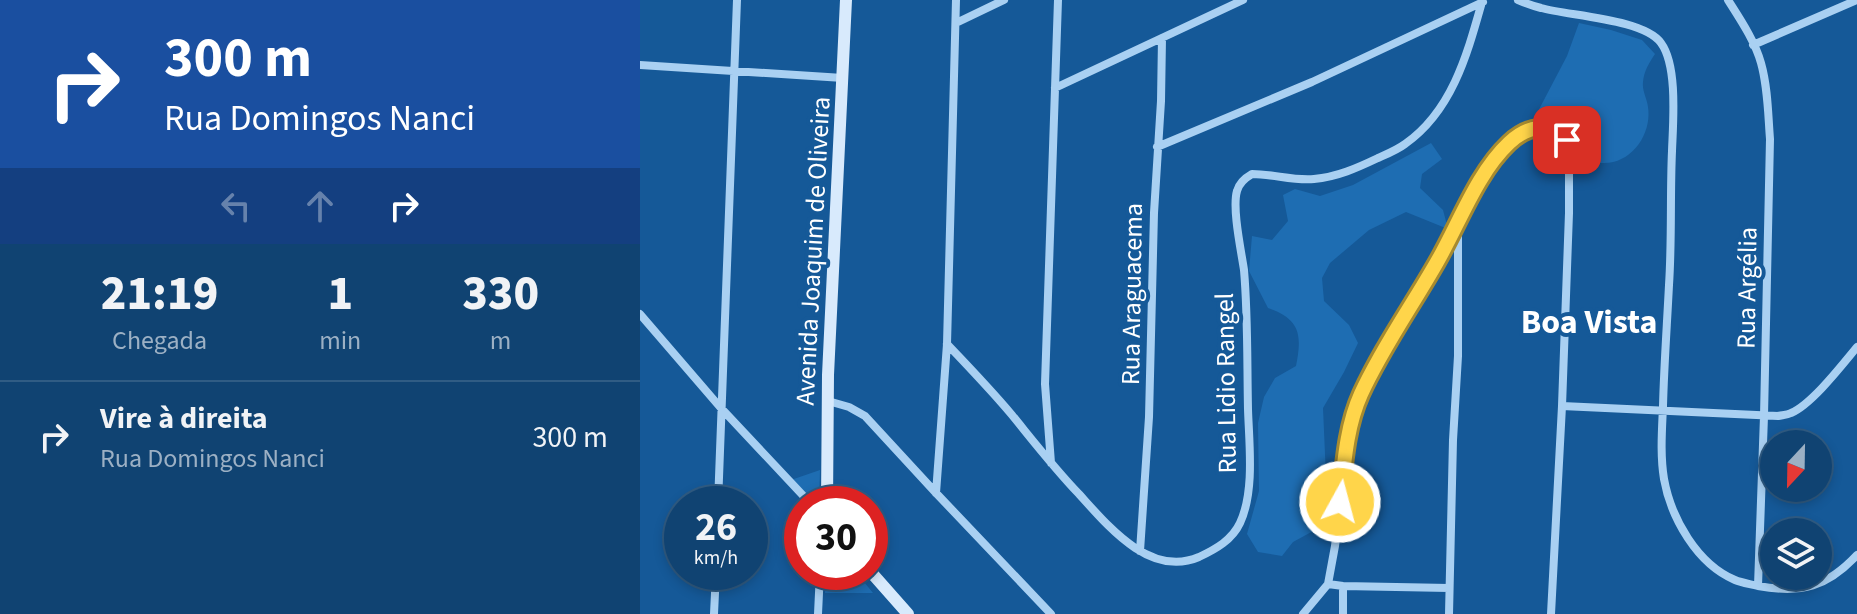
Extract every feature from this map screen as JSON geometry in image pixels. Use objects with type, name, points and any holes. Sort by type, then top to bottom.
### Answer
[{"type":"main road","name":"Avenida Joaquim de Oliveira","points":[[827,486],[828,401],[846,0]]},
{"type":"main road","points":[[887,590],[908,614]]},
{"type":"street","points":[[718,486],[737,0]]},
{"type":"street","points":[[936,493],[947,344],[956,0]]},
{"type":"street","points":[[956,23],[1004,0]]},
{"type":"street","points":[[1051,463],[1045,384],[1058,0]]},
{"type":"street","points":[[1055,88],[1243,0]]},
{"type":"street","points":[[1518,0],[1638,28],[1660,41],[1667,53],[1673,107],[1670,278],[1661,434],[1664,480],[1674,514],[1705,560],[1736,581],[1758,586],[1787,589],[1813,586],[1830,580],[1857,555]]},
{"type":"street","name":"Rua Argélia","points":[[1728,0],[1760,60],[1768,98],[1770,139],[1758,586]]},
{"type":"street","points":[[1753,45],[1857,0]]},
{"type":"street","points":[[1157,147],[1298,88],[1485,1]]},
{"type":"street","name":"Rua Lidio Rangel","points":[[947,344],[1113,531],[1140,551],[1164,561],[1179,562],[1193,559],[1224,543],[1242,520],[1249,476],[1247,302],[1236,192],[1245,178],[1252,174],[1309,179],[1329,177],[1356,169],[1402,146],[1436,116],[1451,92],[1485,1]]},
{"type":"street","name":"Rua Araguacema","points":[[1140,551],[1151,354],[1162,38]]},
{"type":"street","points":[[640,65],[843,78]]},
{"type":"street","points":[[1303,614],[1328,584],[1350,429],[1361,395],[1489,166],[1510,141],[1528,129],[1549,127],[1567,140],[1569,213],[1551,614]]},
{"type":"street","points":[[1449,614],[1458,356],[1458,225]]},
{"type":"street","points":[[640,314],[720,407],[794,486]]},
{"type":"street","points":[[1562,406],[1764,416],[1791,413],[1805,403],[1857,347]]},
{"type":"street","points":[[828,401],[865,416],[1051,614]]},
{"type":"street","points":[[1328,584],[1449,588]]},
{"type":"street","points":[[1343,586],[1343,614]]},
{"type":"street","points":[[714,614],[715,590]]},
{"type":"street","points":[[818,614],[819,590]]},
{"type":"shaded area","points":[[1579,23],[1642,40],[1655,54],[1644,78],[1647,127],[1638,145],[1614,162],[1579,160],[1570,154],[1555,134],[1549,136],[1534,131],[1535,117],[1567,56]]},
{"type":"shaded area","points":[[1431,143],[1442,159],[1422,174],[1420,188],[1443,210],[1448,229],[1406,212],[1369,230],[1330,263],[1322,278],[1324,301],[1349,325],[1358,343],[1323,408],[1328,523],[1293,542],[1282,556],[1258,552],[1247,534],[1259,491],[1258,423],[1264,397],[1275,378],[1296,366],[1299,346],[1293,323],[1268,308],[1249,271],[1252,236],[1272,240],[1288,221],[1283,195],[1295,189],[1320,196],[1353,185]]},
{"type":"shaded area","points":[[820,470],[820,486],[797,486],[791,480]]},
{"type":"shaded area","points":[[825,590],[871,590],[873,593],[825,593]]},
{"type":"district","name":"Boa Vista","points":[[1589,322]]},
{"type":"route","points":[[1340,502],[1350,429],[1361,395],[1489,166],[1510,141],[1528,129],[1549,127],[1567,140]]}]
